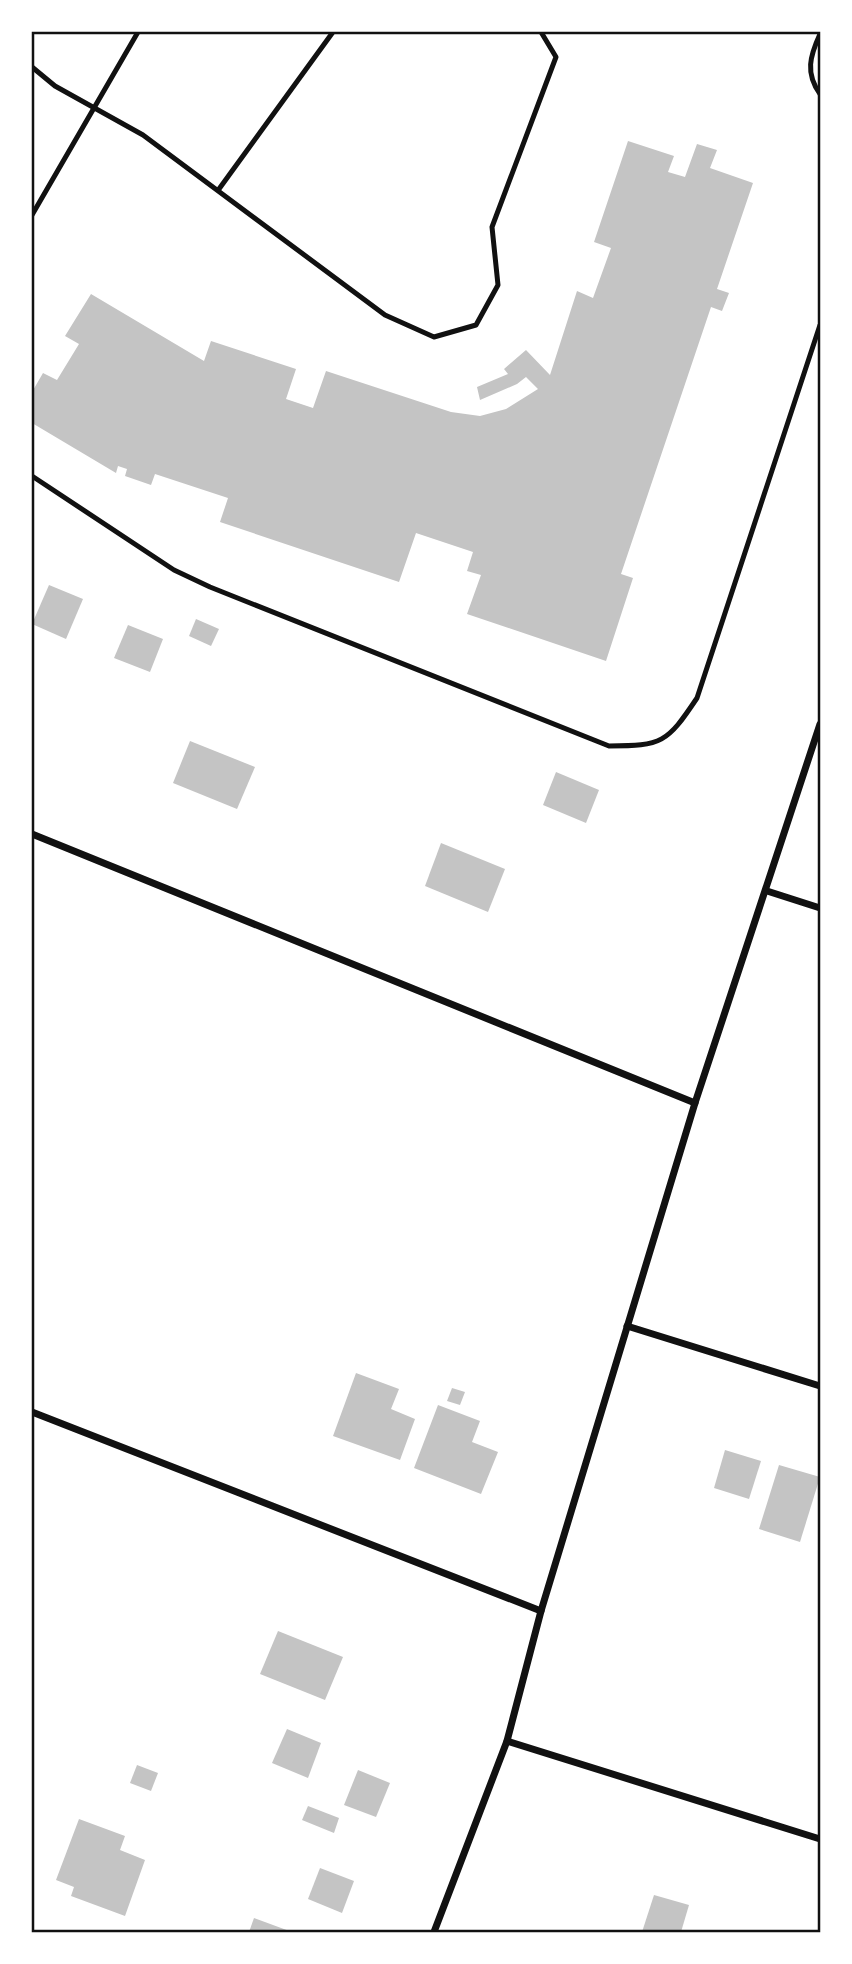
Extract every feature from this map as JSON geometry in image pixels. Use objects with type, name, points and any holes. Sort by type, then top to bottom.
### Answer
[{"type":"street","points":[[433,1933],[507,1741],[541,1611],[695,1103],[821,724]]},
{"type":"street","points":[[32,834],[695,1103]]},
{"type":"street","points":[[767,891],[821,908]]},
{"type":"street","points":[[627,1326],[821,1386]]},
{"type":"street","points":[[32,1412],[541,1611]]},
{"type":"street","points":[[507,1741],[821,1839]]},
{"type":"lane","points":[[32,215],[138,32]]},
{"type":"lane","points":[[219,189],[333,32]]},
{"type":"lane","points":[[32,67],[55,86],[143,135],[385,315],[434,337],[476,325],[498,285],[492,227],[556,57],[541,32]]},
{"type":"lane","points":[[821,34],[809,58],[813,83],[821,94]]},
{"type":"lane","points":[[32,475],[174,570],[210,587],[609,746],[649,746],[677,729],[697,698],[821,325]]},
{"type":"building","points":[[628,141],[674,156],[668,172],[685,177],[697,144],[717,150],[710,168],[753,183],[717,289],[729,293],[722,311],[711,307],[621,574],[633,578],[606,661],[467,614],[481,575],[467,571],[473,552],[416,533],[399,582],[220,522],[228,498],[155,474],[151,485],[125,476],[127,469],[118,466],[116,473],[32,423],[32,392],[43,373],[57,380],[79,344],[65,336],[91,294],[204,361],[211,341],[296,369],[286,399],[313,408],[326,371],[451,412],[480,416],[506,409],[538,389],[526,377],[517,384],[480,400],[477,387],[508,374],[504,369],[526,350],[550,375],[577,291],[593,298],[611,248],[594,242]]},
{"type":"building","points":[[49,585],[83,599],[66,639],[32,624]]},
{"type":"building","points":[[196,619],[219,629],[211,646],[189,636]]},
{"type":"building","points":[[128,625],[163,639],[150,672],[114,658]]},
{"type":"building","points":[[190,741],[255,767],[237,809],[173,783]]},
{"type":"building","points":[[556,772],[599,790],[586,823],[543,805]]},
{"type":"building","points":[[441,843],[505,869],[488,912],[425,886]]},
{"type":"building","points":[[356,1373],[399,1389],[391,1409],[415,1419],[400,1460],[333,1436]]},
{"type":"building","points":[[452,1388],[465,1392],[460,1405],[447,1401]]},
{"type":"building","points":[[438,1405],[480,1421],[472,1442],[498,1452],[481,1494],[414,1468]]},
{"type":"building","points":[[725,1450],[761,1461],[749,1499],[714,1488]]},
{"type":"building","points":[[779,1465],[820,1477],[800,1542],[759,1529]]},
{"type":"building","points":[[278,1631],[343,1657],[325,1700],[260,1674]]},
{"type":"building","points":[[287,1729],[321,1743],[308,1778],[272,1763]]},
{"type":"building","points":[[137,1765],[158,1773],[151,1791],[130,1783]]},
{"type":"building","points":[[358,1770],[390,1783],[376,1817],[344,1805]]},
{"type":"building","points":[[308,1806],[339,1818],[334,1833],[302,1820]]},
{"type":"building","points":[[79,1819],[125,1836],[120,1850],[145,1860],[125,1916],[71,1896],[74,1887],[56,1880]]},
{"type":"building","points":[[320,1868],[354,1881],[342,1913],[308,1899]]},
{"type":"building","points":[[654,1895],[689,1905],[681,1932],[642,1932]]},
{"type":"building","points":[[254,1918],[292,1932],[249,1932]]}]
